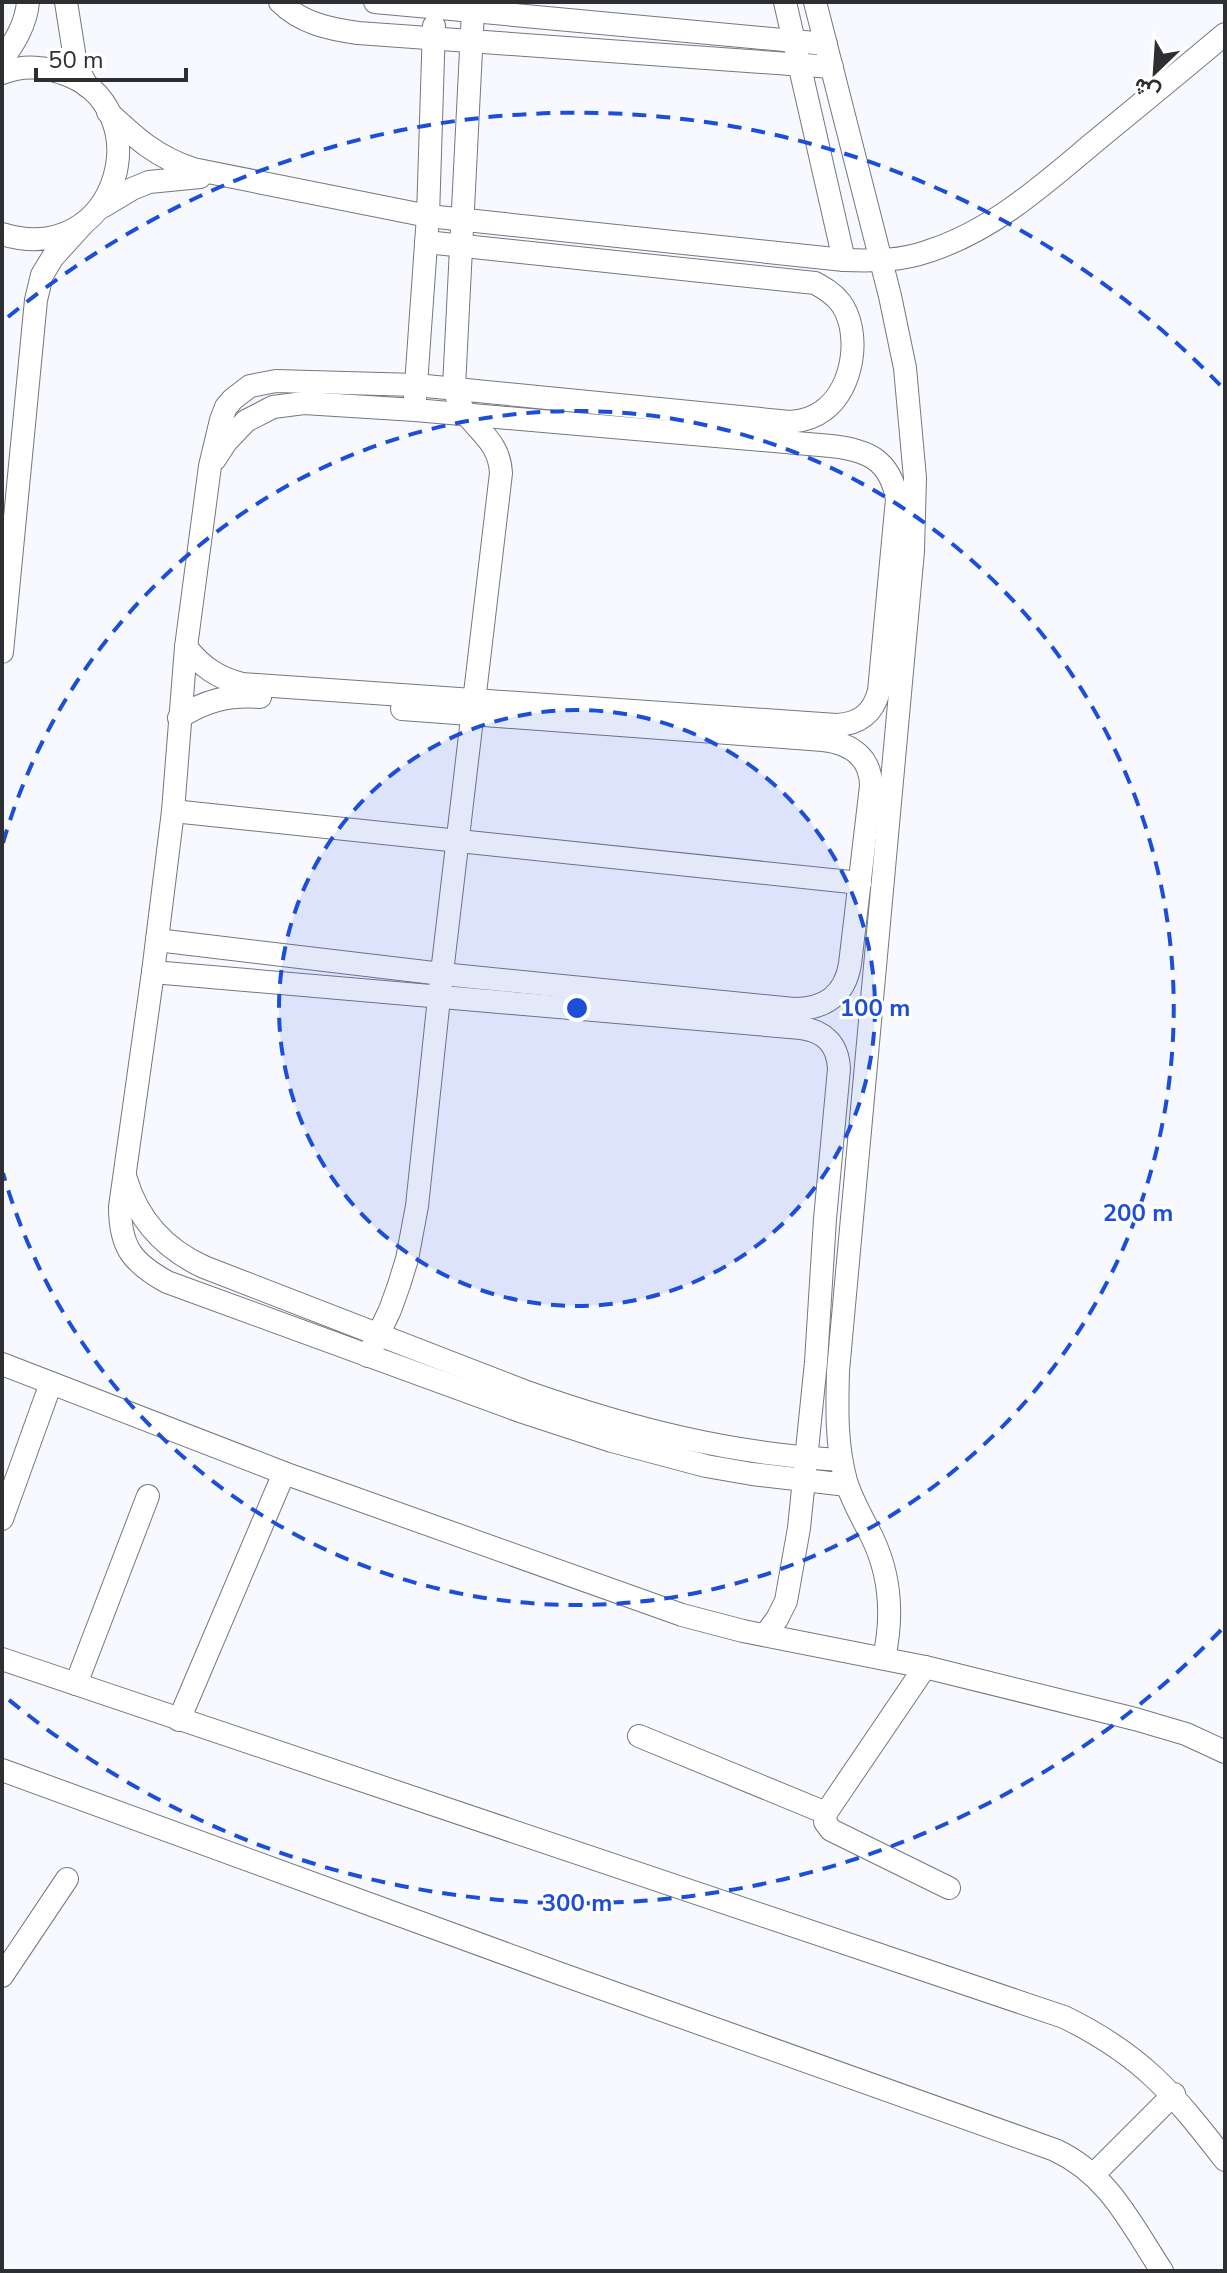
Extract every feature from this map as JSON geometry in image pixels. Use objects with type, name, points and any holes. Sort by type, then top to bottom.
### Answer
[{"type":"street","points":[[2,60],[15,42],[27,14],[28,2]]},
{"type":"street","points":[[66,2],[76,65],[87,86]]},
{"type":"street","points":[[280,2],[320,26],[358,33],[832,67]]},
{"type":"street","points":[[375,2],[826,44]]},
{"type":"street","points":[[785,2],[844,260]]},
{"type":"street","points":[[815,2],[898,332],[910,405],[915,478],[840,1334],[837,1407],[841,1460],[847,1485],[885,1570],[890,1622],[884,1658]]},
{"type":"street","points":[[415,410],[428,216],[435,9]]},
{"type":"street","points":[[368,1356],[399,1285],[415,1219],[501,473],[494,445],[465,415],[454,387],[473,11]]},
{"type":"street","points":[[108,112],[154,152],[172,162],[428,216],[844,260],[880,261],[928,252],[978,231],[1002,216],[1225,34]]},
{"type":"street","points":[[2,73],[27,67],[48,68],[69,75],[87,86],[108,112],[117,136],[118,163],[112,188],[53,257],[42,275],[36,300],[2,652]]},
{"type":"street","points":[[2,234],[27,239],[56,236],[132,189],[149,182],[230,176]]},
{"type":"street","points":[[426,242],[815,283],[841,303],[851,330],[851,359],[836,399],[815,416],[790,422],[454,387],[296,380],[250,386],[226,407],[210,466],[186,647],[173,811],[120,1207],[120,1227],[125,1245],[135,1261],[150,1273],[184,1289],[566,1426],[647,1451],[737,1471],[805,1469],[841,1460]]},
{"type":"street","points":[[179,718],[207,702],[238,696],[836,725],[856,722],[872,710],[879,691],[897,499],[895,487],[882,464],[864,452],[415,410],[304,403],[273,407],[246,421],[210,466]]},
{"type":"street","points":[[157,940],[442,974],[794,1009],[817,1007],[837,995],[848,975],[871,775],[861,756],[843,744],[823,740],[242,684],[216,675],[186,647]]},
{"type":"street","points":[[173,811],[860,883]]},
{"type":"street","points":[[153,972],[812,1029],[829,1040],[839,1059],[839,1069],[805,1469],[786,1601],[765,1635]]},
{"type":"street","points":[[125,1174],[136,1204],[153,1231],[189,1260],[524,1391],[616,1421],[805,1469],[847,1485]]},
{"type":"street","points":[[2,1364],[284,1473],[682,1615],[925,1667],[1161,1726],[1225,1752]]},
{"type":"street","points":[[2,1519],[51,1383]]},
{"type":"street","points":[[179,1720],[284,1473]]},
{"type":"street","points":[[76,1684],[148,1496]]},
{"type":"street","points":[[2,1659],[1064,2017],[1112,2042],[1154,2075],[1174,2094],[1225,2160]]},
{"type":"street","points":[[925,1667],[826,1813],[825,1822],[831,1830],[949,1888]]},
{"type":"street","points":[[639,1736],[826,1813]]},
{"type":"street","points":[[2,1770],[590,1985],[1055,2150],[1094,2174],[1111,2193],[1162,2271]]},
{"type":"street","points":[[2,1976],[67,1879]]},
{"type":"street","points":[[1094,2174],[1174,2094]]}]
